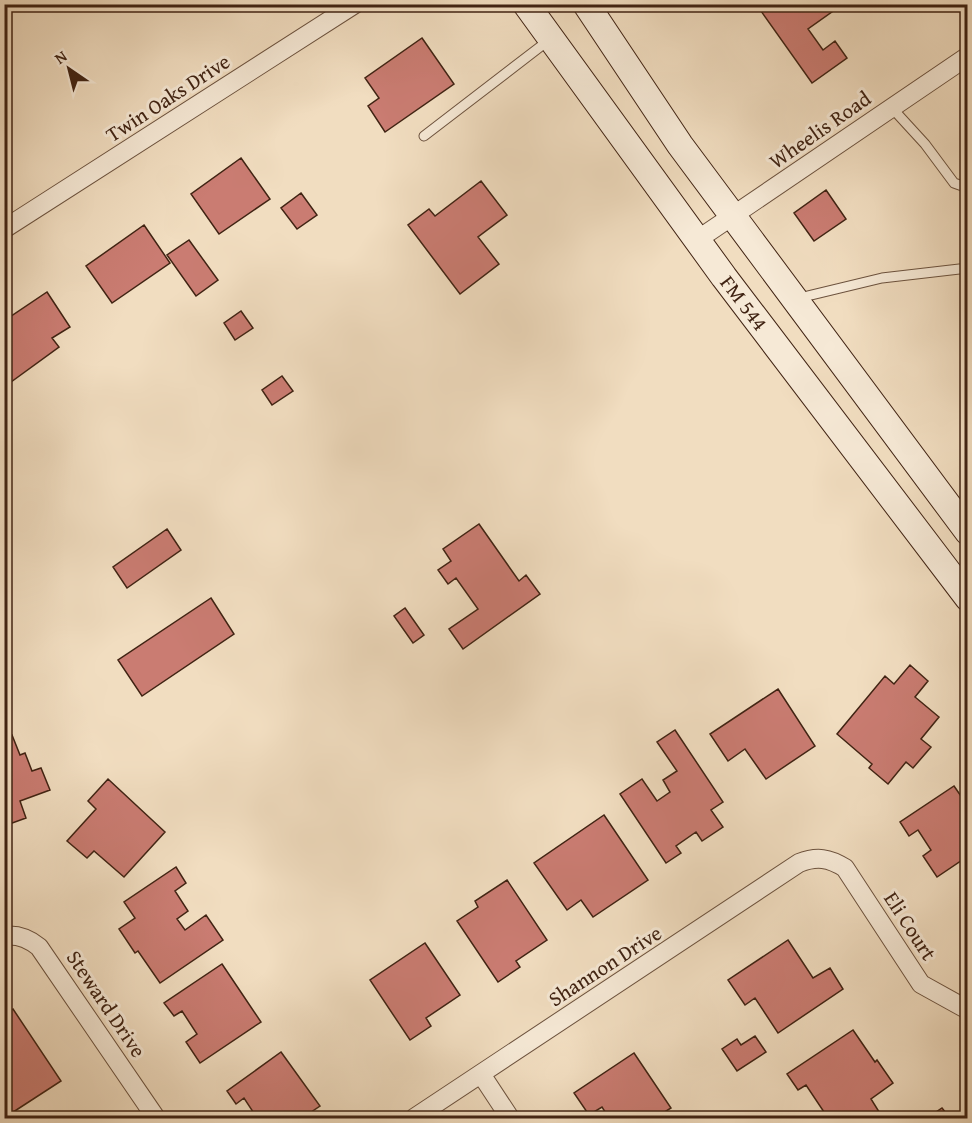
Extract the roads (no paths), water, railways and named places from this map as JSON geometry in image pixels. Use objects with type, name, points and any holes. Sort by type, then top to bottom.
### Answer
[{"type":"main road","name":"FM 544","points":[[526,4],[697,240],[968,598]]},
{"type":"main road","name":"FM 544","points":[[586,4],[680,145],[968,532]]},
{"type":"street","name":"Twin Oaks Drive","points":[[4,229],[355,4]]},
{"type":"street","name":"Wheelis Road","points":[[697,240],[968,56]]},
{"type":"street","name":"Eli Court","points":[[823,858],[835,861],[845,868],[921,984],[968,1010]]},
{"type":"street","name":"Shannon Drive","points":[[414,1119],[799,863],[823,858]]},
{"type":"street","name":"Steward Drive","points":[[4,936],[19,936],[39,947],[156,1119]]},
{"type":"street","points":[[481,1074],[510,1119]]},
{"type":"lane","points":[[423,136],[551,38]]},
{"type":"lane","points":[[892,108],[925,144],[954,183],[968,188]]},
{"type":"lane","points":[[795,300],[882,278],[968,268]]}]
